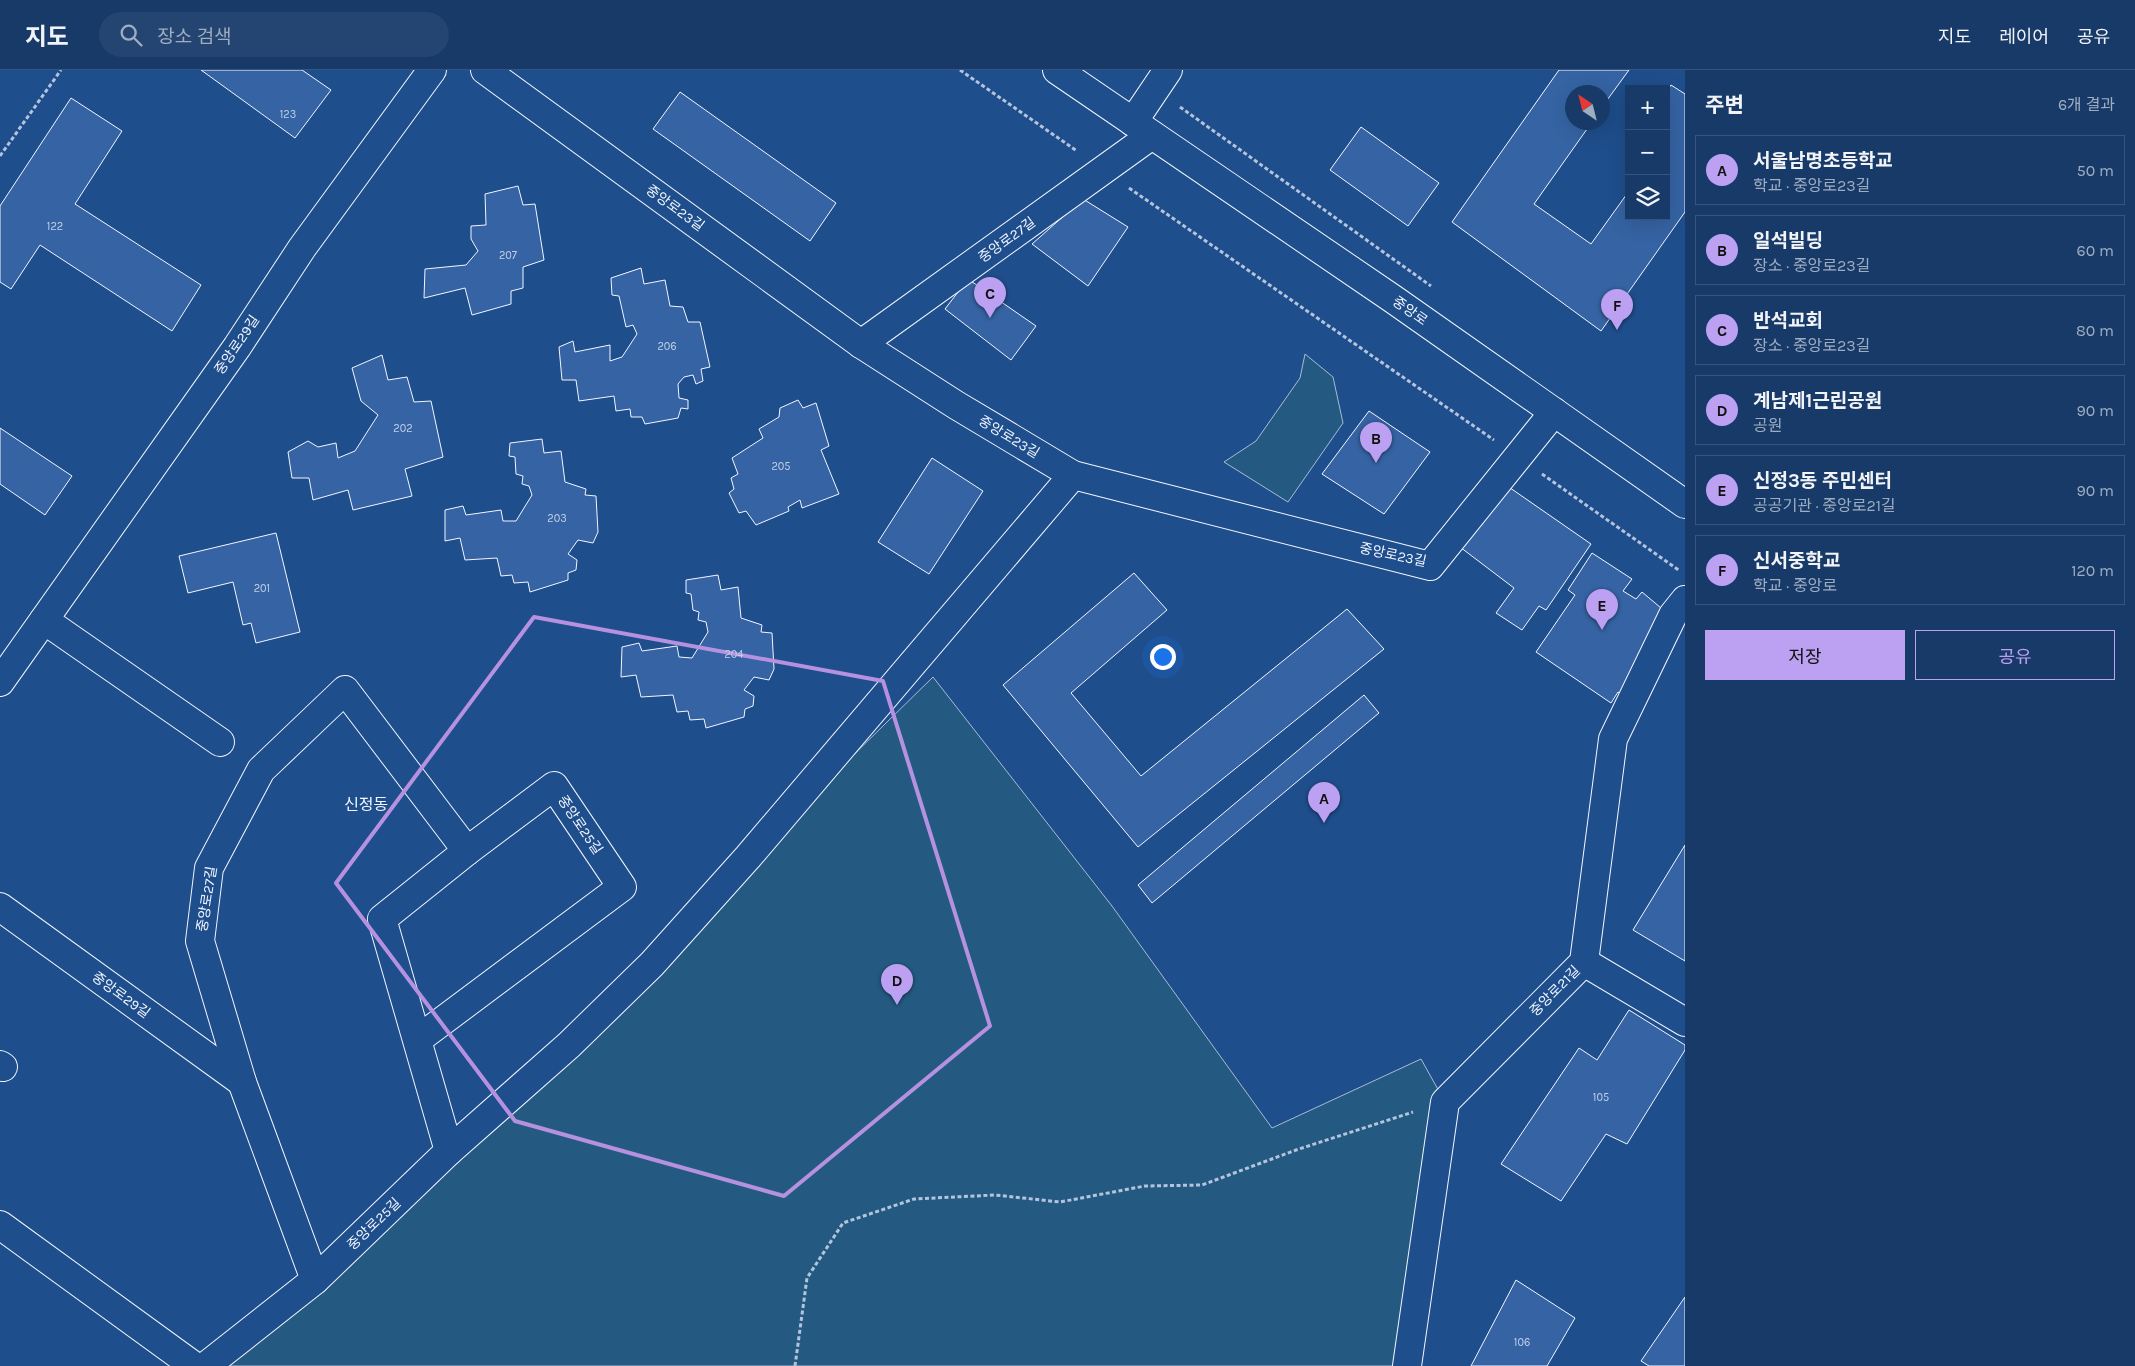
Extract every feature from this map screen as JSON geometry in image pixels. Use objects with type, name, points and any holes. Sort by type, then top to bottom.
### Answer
[{"type":"street","name":"중앙로29길","points":[[0,682],[236,347],[302,248],[432,70]]},
{"type":"street","name":"중앙로23길","points":[[485,70],[861,344],[956,405],[1073,476],[1430,566],[1554,412]]},
{"type":"street","name":"중앙로","points":[[1057,70],[1393,299],[1685,504]]},
{"type":"street","points":[[1142,129],[1161,80]]},
{"type":"street","name":"중앙로27길","points":[[861,344],[1104,170],[1142,129]]},
{"type":"street","points":[[449,1151],[569,1045],[652,964],[748,857],[1073,476]]},
{"type":"street","name":"중앙로21길","points":[[1445,1102],[1584,962],[1613,739],[1672,615],[1685,600]]},
{"type":"street","points":[[44,620],[220,742]]},
{"type":"street","name":"중앙로27길","points":[[315,1280],[242,1082],[200,941],[208,868],[261,770],[345,690],[467,851]]},
{"type":"street","name":"중앙로25길","points":[[206,1366],[315,1280],[449,1151],[382,920],[467,851],[554,786],[622,887],[417,1040]]},
{"type":"street","name":"중앙로29길","points":[[0,907],[242,1082]]},
{"type":"street","points":[[1584,962],[1685,1022]]},
{"type":"street","points":[[1407,1366],[1445,1102]]},
{"type":"street","points":[[0,1225],[194,1366]]},
{"type":"path","points":[[0,156],[61,70]]},
{"type":"path","points":[[960,70],[1685,574]]},
{"type":"path","points":[[1161,80],[1438,291]]},
{"type":"path","points":[[796,1366],[807,1278],[843,1223],[914,1199],[995,1195],[1060,1202],[1145,1186],[1202,1185],[1296,1150],[1445,1102]]},
{"type":"highlighted area","points":[[534,617],[883,681],[990,1026],[784,1196],[515,1121],[336,883]]},
{"type":"shaded area","points":[[1305,354],[1333,377],[1343,423],[1288,502],[1224,462],[1256,441],[1300,378]]},
{"type":"shaded area","points":[[933,677],[1112,906],[1272,1128],[1421,1059],[1445,1102],[1407,1366],[205,1366],[449,1151]]},
{"type":"building","points":[[201,70],[302,70],[331,90],[295,138]]},
{"type":"building","points":[[1559,70],[1629,70],[1610,96],[1610,85],[1565,85],[1565,130],[1586,130],[1534,204],[1591,244],[1625,197],[1625,220],[1670,220],[1670,86],[1671,85],[1685,94],[1685,212],[1601,331],[1452,222]]},
{"type":"building","points":[[680,92],[836,203],[810,241],[653,129]]},
{"type":"building","points":[[71,98],[122,131],[75,204],[201,285],[172,331],[40,245],[11,289],[0,282],[0,206]]},
{"type":"building","points":[[1361,127],[1439,183],[1408,226],[1330,170]]},
{"type":"building","points":[[518,186],[523,205],[535,204],[544,260],[523,267],[523,288],[511,291],[511,304],[472,315],[465,288],[424,298],[425,269],[466,265],[478,251],[471,239],[471,226],[486,225],[485,194]]},
{"type":"building","points":[[1083,199],[1128,227],[1088,286],[1032,244]]},
{"type":"building","points":[[641,268],[644,284],[665,280],[670,306],[683,307],[688,322],[700,322],[710,367],[701,369],[703,381],[696,384],[693,375],[684,377],[678,384],[679,398],[688,400],[688,409],[681,408],[678,418],[645,424],[642,417],[631,417],[630,409],[616,411],[614,396],[579,401],[576,380],[562,380],[559,347],[573,341],[575,352],[610,345],[610,361],[622,357],[637,334],[633,325],[626,327],[619,296],[612,295],[611,278]]},
{"type":"building","points":[[968,279],[1036,326],[1011,360],[945,309]]},
{"type":"building","points":[[382,355],[388,380],[407,377],[414,402],[431,401],[443,457],[405,469],[412,496],[353,510],[348,490],[313,500],[309,478],[292,478],[288,452],[308,441],[318,447],[336,443],[338,458],[355,451],[378,415],[361,401],[352,368]]},
{"type":"building","points":[[798,400],[803,408],[816,403],[829,446],[821,450],[839,494],[802,508],[800,500],[788,507],[789,511],[756,525],[746,511],[739,513],[729,493],[734,489],[731,478],[738,474],[732,458],[763,438],[759,429],[779,417],[780,408]]},
{"type":"building","points":[[1369,411],[1430,452],[1384,514],[1322,474]]},
{"type":"building","points":[[0,428],[72,476],[45,515],[0,484]]},
{"type":"building","points":[[542,439],[544,453],[561,451],[565,482],[586,489],[585,495],[596,496],[598,532],[593,543],[578,540],[568,554],[577,560],[576,570],[568,573],[568,580],[530,592],[528,582],[514,583],[512,575],[501,576],[497,558],[465,560],[460,538],[445,541],[445,510],[463,506],[466,515],[501,510],[503,521],[516,521],[532,495],[529,486],[522,484],[523,476],[516,474],[515,457],[509,456],[510,443]]},
{"type":"building","points":[[932,458],[983,491],[929,574],[878,542]]},
{"type":"building","points":[[1503,483],[1591,544],[1546,610],[1539,606],[1522,630],[1496,613],[1514,588],[1456,544]]},
{"type":"building","points":[[276,533],[300,632],[256,643],[251,623],[243,625],[233,582],[188,593],[179,556]]},
{"type":"building","points":[[1592,553],[1632,579],[1623,591],[1636,599],[1642,592],[1661,608],[1623,695],[1618,692],[1611,703],[1536,652],[1575,595],[1568,590]]},
{"type":"building","points":[[1134,573],[1167,610],[1071,693],[1141,776],[1347,609],[1384,649],[1138,847],[1003,685]]},
{"type":"building","points":[[718,575],[721,590],[738,587],[741,618],[762,625],[761,632],[772,633],[774,669],[769,680],[754,677],[744,690],[754,696],[753,706],[745,709],[744,717],[706,728],[704,719],[690,720],[688,711],[677,712],[673,695],[641,697],[636,675],[621,677],[622,647],[639,643],[642,651],[677,646],[679,657],[692,658],[708,632],[706,622],[698,620],[699,612],[693,610],[691,594],[686,593],[686,580]]},
{"type":"building","points":[[1364,695],[1379,713],[1152,903],[1138,885]]},
{"type":"building","points":[[1685,845],[1685,961],[1633,930]]},
{"type":"building","points":[[1629,1010],[1685,1045],[1685,1050],[1627,1144],[1606,1134],[1561,1201],[1501,1164],[1579,1048],[1597,1060]]},
{"type":"building","points":[[1516,1280],[1575,1318],[1547,1366],[1471,1366]]},
{"type":"building","points":[[1685,1297],[1685,1366],[1649,1366],[1641,1361]]},
{"type":"place","name":"반석교회","points":[[990,318]]},
{"type":"place","name":"신서중학교","points":[[1617,330]]},
{"type":"place","name":"일석빌딩","points":[[1376,463]]},
{"type":"place","name":"신정3동 주민센터","points":[[1602,630]]},
{"type":"place","name":"서울남명초등학교","points":[[1324,823]]},
{"type":"place","name":"계남제1근린공원","points":[[897,1005]]},
{"type":"district","name":"신정동","points":[[366,804]]}]
